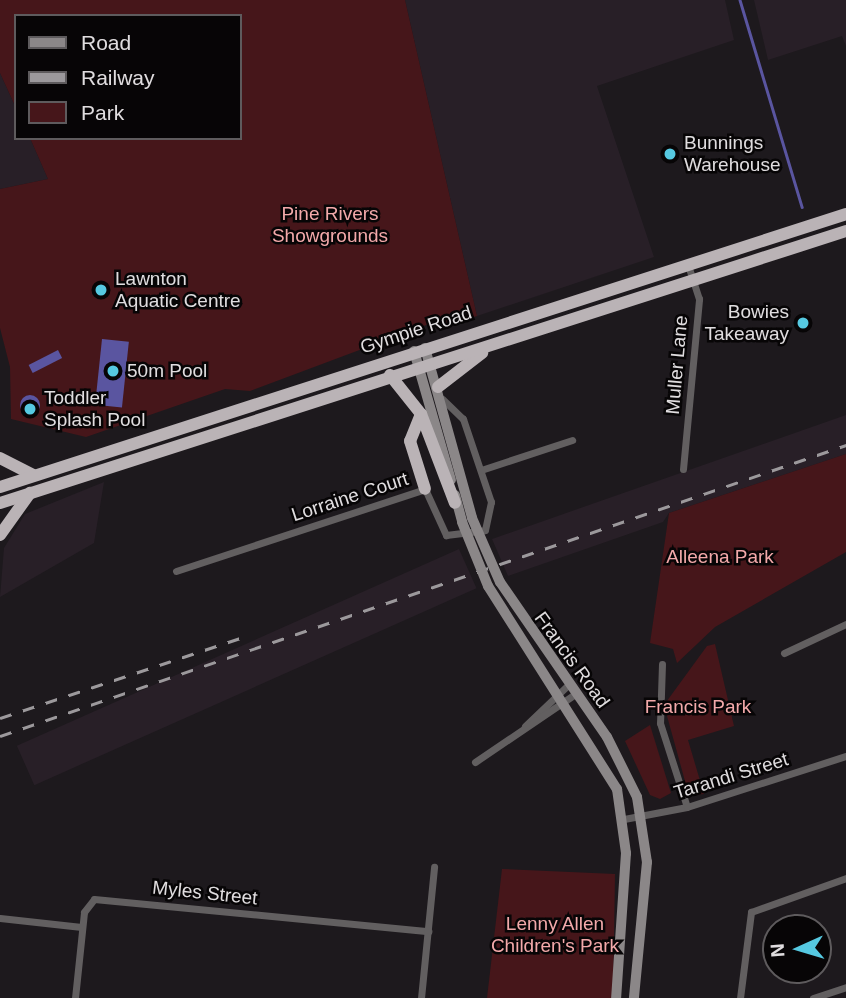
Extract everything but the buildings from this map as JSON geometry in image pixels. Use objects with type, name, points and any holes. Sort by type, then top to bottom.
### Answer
[{"type":"highway","name":"Gympie Road","points":[[0,486],[846,214]]},
{"type":"highway","name":"Gympie Road","points":[[0,503],[390,375],[846,231]]},
{"type":"highway","points":[[440,393],[498,342]]},
{"type":"highway","points":[[390,375],[421,414],[455,503]]},
{"type":"highway","points":[[421,414],[410,441],[425,489]]},
{"type":"highway","points":[[0,458],[33,475]]},
{"type":"highway","points":[[0,536],[30,493]]},
{"type":"main road","name":"Francis Road","points":[[420,349],[455,503],[500,582],[624,764],[643,817],[646,869],[634,998]]},
{"type":"main road","name":"Francis Road","points":[[425,364],[440,393],[467,520],[488,586],[559,699],[611,773],[624,819],[626,879],[616,998]]},
{"type":"street","name":"Muller Lane","points":[[683,469],[699,303],[688,265]]},
{"type":"street","name":"Lorraine Court","points":[[176,571],[425,489],[446,535],[485,530],[493,509],[481,470],[463,419],[440,393]]},
{"type":"street","points":[[481,470],[572,440]]},
{"type":"street","points":[[784,653],[846,624]]},
{"type":"street","points":[[662,664],[660,723],[687,807]]},
{"type":"street","points":[[475,762],[572,689]]},
{"type":"street","name":"Tarandi Street","points":[[624,819],[687,807],[846,756]]},
{"type":"street","points":[[422,998],[434,867]]},
{"type":"street","points":[[740,998],[751,912],[846,878]]},
{"type":"street","name":"Myles Street","points":[[82,927],[87,903],[99,898],[428,931]]},
{"type":"street","points":[[0,918],[82,927],[75,998]]},
{"type":"street","points":[[813,998],[846,987]]},
{"type":"shaded area","points":[[405,0],[725,0],[734,40],[597,86],[654,257],[477,316]]},
{"type":"shaded area","points":[[754,0],[846,0],[846,46],[842,36],[768,60]]},
{"type":"shaded area","points":[[0,73],[14,104],[14,140],[31,140],[48,179],[0,189]]},
{"type":"shaded area","name":"50m Pool","points":[[102,339],[129,342],[122,407],[95,405]]},
{"type":"shaded area","points":[[58,350],[62,358],[33,373],[29,365]]},
{"type":"shaded area","name":"Toddler Splash Pool","points":[[30,395],[37,398],[40,405],[37,412],[30,415],[23,412],[20,405],[23,398]]},
{"type":"shaded area","points":[[846,415],[846,454],[669,513],[663,522],[508,576],[492,539]]},
{"type":"shaded area","points":[[104,482],[94,543],[0,597],[4,548],[25,514]]},
{"type":"shaded area","points":[[459,549],[476,588],[34,785],[17,746]]},
{"type":"green space","name":"Pine Rivers Showgrounds","points":[[0,0],[405,0],[477,316],[446,326],[437,321],[250,391],[225,389],[86,437],[11,419],[10,367],[0,328],[0,189],[48,179],[31,140],[242,140],[242,14],[14,14],[14,104],[0,73]]},
{"type":"green space","name":"Alleena Park","points":[[846,454],[846,552],[715,627],[677,663],[673,649],[650,643],[669,513]]},
{"type":"green space","name":"Francis Park","points":[[715,644],[734,726],[688,740],[704,794],[695,795],[688,792],[664,705],[707,646]]},
{"type":"green space","points":[[650,725],[671,793],[660,799],[650,795],[625,741]]},
{"type":"green space","name":"Lenny Allen Children's Park","points":[[502,869],[615,874],[613,998],[487,998]]},
{"type":"waterway","points":[[740,0],[802,207]]},
{"type":"railway","points":[[0,736],[846,445]]},
{"type":"railway","points":[[0,718],[249,635]]},
{"type":"place","name":"Bunnings Warehouse","points":[[670,154]]},
{"type":"place","name":"Lawnton Aquatic Centre","points":[[101,290]]},
{"type":"place","name":"Bowies Takeaway","points":[[803,323]]},
{"type":"place","name":"50m Pool","points":[[113,371]]},
{"type":"place","name":"Toddler Splash Pool","points":[[30,409]]}]
